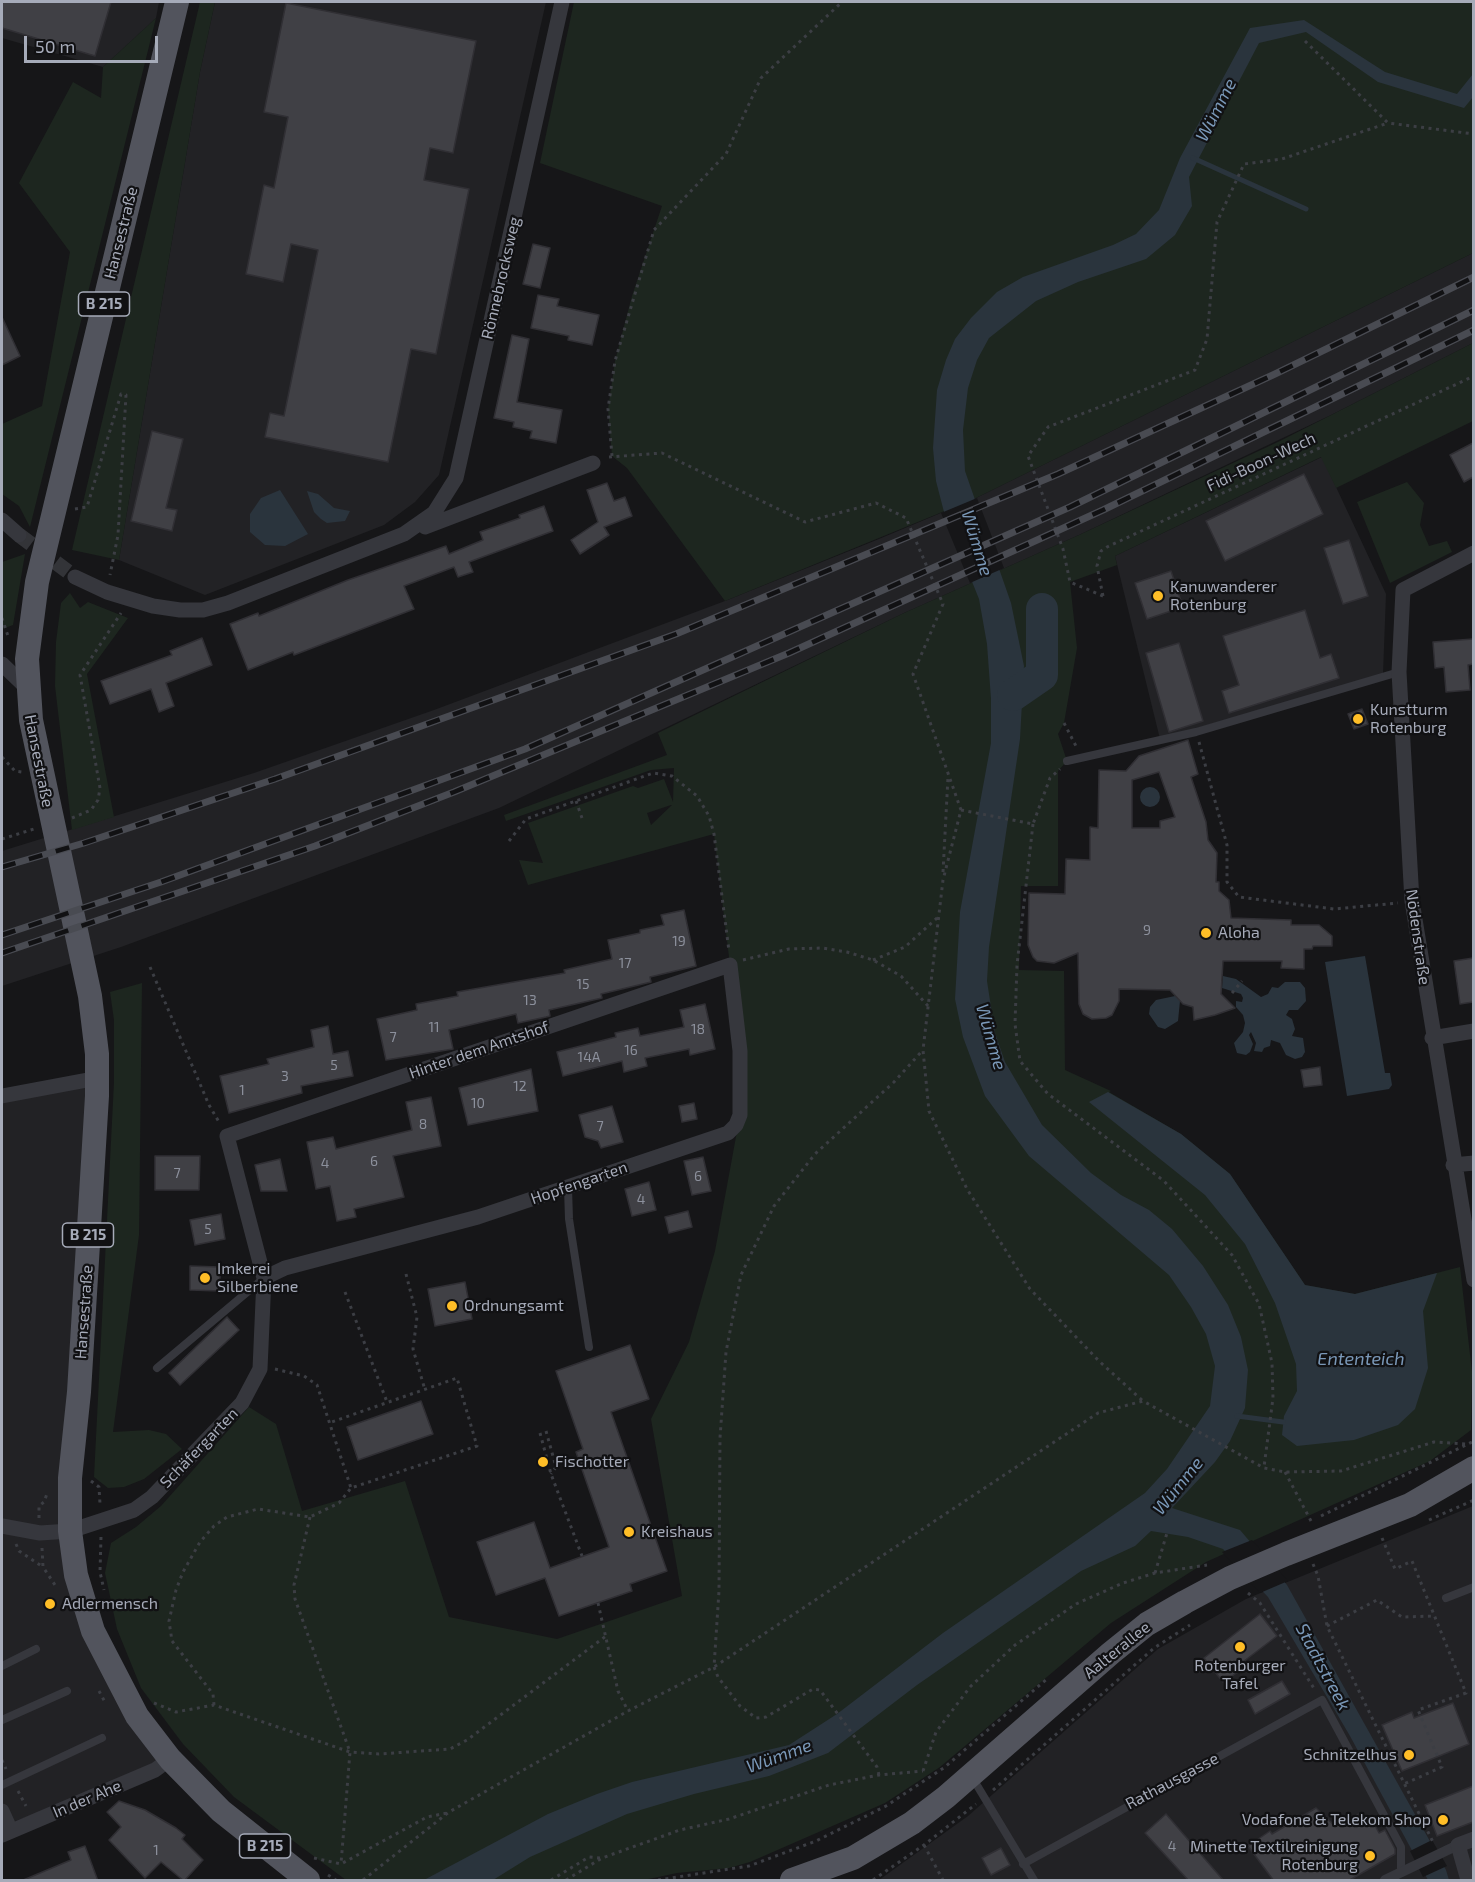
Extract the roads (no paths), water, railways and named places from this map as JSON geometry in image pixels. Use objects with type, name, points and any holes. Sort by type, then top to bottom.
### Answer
[{"type":"main road","name":"Hansestraße","points":[[70,1531],[70,1478],[79,1392],[98,1078],[94,1021],[47,802],[27,688],[29,628],[50,526],[177,2]]},
{"type":"main road","name":"Aalterallee","points":[[792,1881],[852,1858],[912,1823],[1148,1624],[1234,1588],[1286,1554],[1309,1529],[1410,1504],[1473,1468]]},
{"type":"main road","name":"B 215","points":[[70,1531],[76,1575],[93,1631],[137,1716],[170,1759],[222,1812],[309,1869]]},
{"type":"street","name":"Rönnebrocksweg","points":[[404,534],[434,513],[456,478],[562,2]]},
{"type":"street","name":"Rönnebrocksweg","points":[[75,577],[129,600],[180,610],[203,610],[228,603],[593,463]]},
{"type":"street","points":[[2,520],[19,535]]},
{"type":"street","name":"Nödenstraße","points":[[1473,552],[1403,590],[1400,672],[1412,901],[1432,1038],[1473,1280]]},
{"type":"street","points":[[2,664],[27,688]]},
{"type":"street","name":"Hinter dem Amtshof","points":[[227,1136],[730,964]]},
{"type":"street","name":"Hopfengarten","points":[[264,1278],[285,1268],[478,1217],[568,1188],[591,1177],[717,1138],[736,1125],[740,1115],[740,1051],[730,964]]},
{"type":"street","points":[[1432,1038],[1473,1031]]},
{"type":"street","points":[[2,1096],[98,1078]]},
{"type":"street","name":"Schäfergarten","points":[[5,1527],[40,1533],[70,1531],[134,1510],[152,1497],[242,1403],[260,1369],[264,1278],[227,1136]]},
{"type":"street","points":[[1453,1165],[1473,1163]]},
{"type":"street","name":"In der Ahe","points":[[6,1833],[155,1770],[170,1759]]},
{"type":"street","points":[[2,1811],[6,1833]]},
{"type":"street","points":[[1386,1881],[1473,1839]]},
{"type":"street","points":[[1447,1850],[1468,1881]]},
{"type":"lane","points":[[1067,761],[1136,748],[1196,732],[1400,672]]},
{"type":"lane","points":[[568,1188],[569,1219],[589,1347]]},
{"type":"lane","points":[[157,1368],[264,1278]]},
{"type":"lane","points":[[1446,1598],[1473,1587]]},
{"type":"lane","points":[[2,1666],[36,1649]]},
{"type":"lane","points":[[2,1720],[67,1691]]},
{"type":"lane","name":"Rathausgasse","points":[[1023,1864],[1322,1700],[1401,1847],[1404,1873]]},
{"type":"lane","points":[[2,1785],[102,1738]]},
{"type":"lane","points":[[971,1775],[1034,1881]]},
{"type":"water","points":[[1304,20],[1385,72],[1457,94],[1473,74],[1473,97],[1464,108],[1378,82],[1306,32],[1259,43],[1189,177],[1192,206],[1175,235],[1146,259],[1078,282],[1036,301],[989,338],[977,360],[968,388],[963,430],[965,471],[1011,603],[1024,666],[1020,739],[989,947],[987,981],[995,1033],[1005,1062],[1042,1125],[1091,1173],[1121,1195],[1149,1210],[1172,1229],[1203,1266],[1228,1305],[1241,1337],[1248,1370],[1245,1408],[1230,1441],[1215,1462],[1172,1508],[1240,1530],[1287,1585],[1446,1870],[1449,1880],[1428,1880],[1350,1736],[1268,1597],[1223,1549],[1188,1537],[1151,1531],[1135,1546],[1081,1571],[917,1685],[828,1753],[769,1776],[694,1794],[627,1814],[530,1857],[493,1880],[424,1880],[548,1814],[597,1794],[632,1782],[789,1745],[837,1714],[943,1633],[1145,1493],[1167,1469],[1210,1406],[1215,1366],[1206,1334],[1191,1307],[1169,1275],[1029,1156],[985,1096],[963,1037],[955,999],[960,912],[991,743],[991,699],[987,644],[979,599],[944,512],[936,481],[933,448],[937,390],[955,339],[971,318],[997,292],[1023,277],[1113,245],[1136,234],[1159,210],[1180,158],[1250,28]]},
{"type":"water","points":[[280,490],[308,534],[285,546],[265,545],[250,532],[250,514],[261,498]]},
{"type":"water","points":[[307,491],[318,494],[334,508],[350,511],[345,521],[327,523],[321,519],[314,512]]},
{"type":"water","points":[[1150,787],[1157,790],[1160,797],[1157,804],[1150,807],[1143,804],[1140,797],[1143,790]]},
{"type":"water","points":[[1365,956],[1385,1073],[1390,1073],[1392,1085],[1389,1089],[1347,1096],[1325,962]]},
{"type":"water","points":[[1223,976],[1236,979],[1261,997],[1268,994],[1272,987],[1278,988],[1285,982],[1300,982],[1305,988],[1306,1001],[1298,1010],[1289,1010],[1286,1015],[1292,1019],[1295,1029],[1292,1036],[1303,1038],[1305,1052],[1302,1057],[1295,1059],[1286,1055],[1280,1043],[1271,1040],[1270,1046],[1264,1048],[1262,1052],[1254,1051],[1256,1043],[1251,1032],[1249,1035],[1253,1044],[1250,1052],[1246,1055],[1237,1053],[1234,1043],[1243,1032],[1245,1023],[1243,1015],[1236,1007],[1236,1001],[1242,1002],[1243,998],[1241,994],[1222,988]]},
{"type":"water","points":[[1175,996],[1180,1001],[1178,1021],[1165,1029],[1158,1027],[1149,1014],[1150,1007],[1156,1000]]},
{"type":"water","name":"Ententeich","points":[[1108,1092],[1181,1134],[1230,1174],[1305,1285],[1355,1294],[1437,1273],[1423,1311],[1428,1368],[1415,1409],[1398,1425],[1354,1440],[1297,1446],[1282,1435],[1284,1416],[1297,1391],[1296,1364],[1275,1303],[1245,1244],[1205,1195],[1089,1102]]},
{"type":"waterway","points":[[1193,158],[1306,209]]},
{"type":"waterway","points":[[1013,695],[1042,675],[1042,609]]},
{"type":"waterway","points":[[1237,1416],[1283,1422]]},
{"type":"tunnel","points":[[19,535],[75,577]]},
{"type":"railway","points":[[2,867],[84,843],[275,779],[676,634],[1058,474],[1275,374],[1474,277]]},
{"type":"railway","points":[[2,935],[161,882],[525,749],[1070,507],[1474,310]]},
{"type":"railway","points":[[2,953],[315,846],[454,792],[789,653],[1103,510],[1474,330]]},
{"type":"place","name":"Kanuwanderer Rotenburg","points":[[1158,596]]},
{"type":"place","name":"Kunstturm Rotenburg","points":[[1358,719]]},
{"type":"place","name":"Aloha","points":[[1206,933]]},
{"type":"place","name":"Imkerei Silberbiene","points":[[205,1278]]},
{"type":"place","name":"Ordnungsamt","points":[[452,1306]]},
{"type":"place","name":"Fischotter","points":[[543,1462]]},
{"type":"place","name":"Kreishaus","points":[[629,1532]]},
{"type":"place","name":"Adlermensch","points":[[50,1604]]},
{"type":"place","name":"Rotenburger Tafel","points":[[1240,1647]]},
{"type":"place","name":"Schnitzelhus","points":[[1409,1755]]},
{"type":"place","name":"Vodafone & Telekom Shop","points":[[1443,1820]]},
{"type":"place","name":"Minette Textilreinigung Rotenburg","points":[[1370,1856]]},
{"type":"water label","name":"Wümme","points":[[1216,110]]},
{"type":"water label","name":"Wümme","points":[[977,543]]},
{"type":"water label","name":"Wümme","points":[[991,1037]]},
{"type":"water label","name":"Wümme","points":[[1178,1486]]},
{"type":"water label","name":"Stadtstreek","points":[[1323,1667]]},
{"type":"water label","name":"Wümme","points":[[779,1756]]}]
